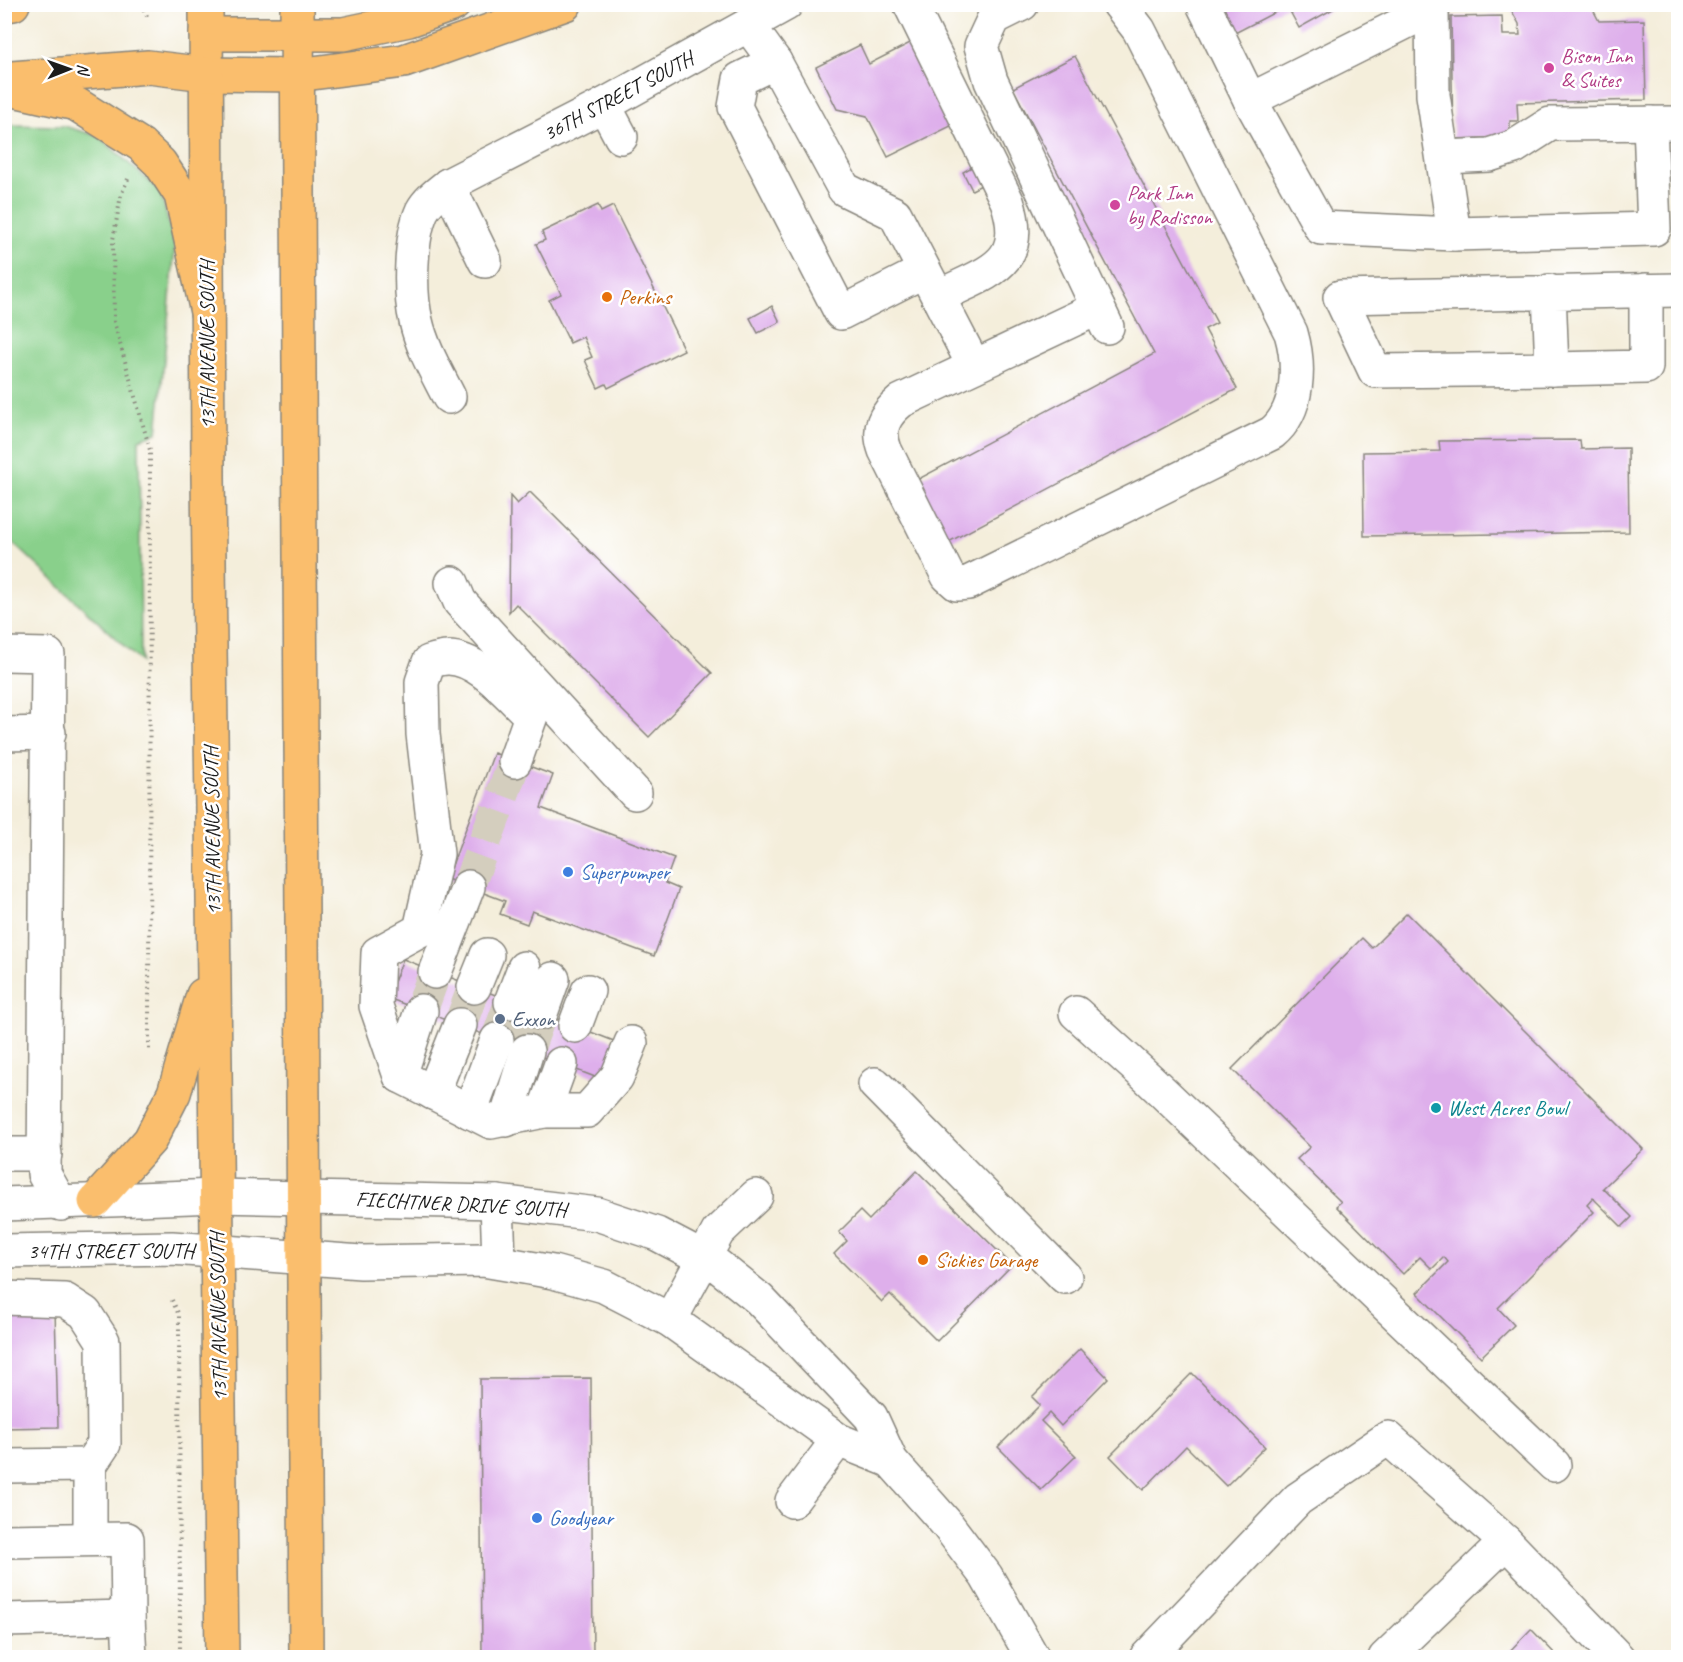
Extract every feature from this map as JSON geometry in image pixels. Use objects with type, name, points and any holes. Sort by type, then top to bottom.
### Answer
[{"type":"main road","points":[[4,5],[13,4]]},
{"type":"main road","points":[[206,19],[297,20],[343,34],[409,20],[454,4]]},
{"type":"main road","points":[[4,79],[148,67],[206,74],[297,75],[404,61],[565,4]]},
{"type":"main road","name":"13TH AVENUE SOUTH","points":[[206,19],[207,312],[222,1658]]},
{"type":"main road","points":[[297,20],[306,1658]]},
{"type":"main road","points":[[4,88],[76,104],[141,145],[160,163],[181,195],[207,312]]},
{"type":"main road","points":[[95,1201],[150,1140],[174,1093],[214,955]]},
{"type":"street","name":"36TH STREET SOUTH","points":[[449,397],[424,345],[415,319],[414,236],[423,210],[433,196],[786,4]]},
{"type":"street","points":[[775,62],[741,79],[735,107],[841,313],[1002,264],[1011,247],[1015,225],[1007,201],[910,4]]},
{"type":"street","points":[[1022,4],[994,18],[981,46],[991,81],[1103,318],[974,366],[901,401],[889,411],[882,424],[881,438],[948,576],[957,584],[968,583],[1272,433],[1280,427],[1290,410],[1297,356],[1291,333],[1139,30],[1119,4]]},
{"type":"street","points":[[1203,4],[1250,100],[1321,228],[1454,234],[1654,229],[1664,123],[1550,124],[1514,147],[1489,154],[1444,157]]},
{"type":"street","points":[[1250,100],[1425,8],[1433,95],[1454,234]]},
{"type":"street","points":[[749,26],[775,62],[844,189],[895,214],[974,366]]},
{"type":"street","points":[[604,105],[621,137]]},
{"type":"street","points":[[448,186],[485,261]]},
{"type":"street","points":[[1646,290],[1646,367],[1375,371],[1340,297],[1549,291],[1646,290],[1678,290]]},
{"type":"street","points":[[1549,291],[1552,369]]},
{"type":"street","points":[[452,583],[460,602],[635,793]]},
{"type":"street","points":[[4,654],[48,656],[44,1174],[61,1204]]},
{"type":"street","points":[[435,972],[433,935],[437,854],[423,734],[422,682],[429,662],[448,658],[465,662],[484,674],[531,716],[515,761]]},
{"type":"street","points":[[4,734],[49,733]]},
{"type":"street","points":[[468,887],[433,935],[378,953],[376,1006],[400,1076],[491,1122],[544,1111],[587,1111],[617,1077],[631,1043]]},
{"type":"street","points":[[474,987],[487,955]]},
{"type":"street","points":[[526,1007],[538,973]]},
{"type":"street","points":[[575,1026],[588,991]]},
{"type":"street","points":[[400,1076],[422,1011]]},
{"type":"street","points":[[1076,1013],[1149,1079],[1554,1465]]},
{"type":"street","points":[[433,1093],[460,1025]]},
{"type":"street","points":[[470,1112],[496,1040]]},
{"type":"street","points":[[506,1120],[527,1051]]},
{"type":"street","points":[[544,1111],[561,1064]]},
{"type":"street","points":[[875,1084],[1065,1277]]},
{"type":"street","points":[[4,1154],[45,1154]]},
{"type":"street","points":[[4,1204],[61,1204],[217,1196]]},
{"type":"street","name":"FIECHTNER DRIVE SOUTH","points":[[217,1196],[497,1202],[597,1214],[657,1234],[704,1258],[718,1266],[759,1299],[871,1417],[891,1461],[946,1523],[986,1576],[1033,1658]]},
{"type":"street","points":[[670,1320],[718,1232],[756,1196]]},
{"type":"street","points":[[497,1202],[499,1262]]},
{"type":"street","name":"34TH STREET SOUTH","points":[[4,1251],[172,1248],[217,1252]]},
{"type":"street","name":"FIECHTNER DRIVE SOUTH","points":[[217,1252],[360,1262],[499,1262],[553,1272],[603,1286],[670,1320],[838,1440],[891,1461]]},
{"type":"street","points":[[4,1298],[65,1300],[85,1313],[103,1341],[104,1444],[90,1465],[90,1539]]},
{"type":"street","points":[[1148,1657],[1298,1499],[1388,1438],[1506,1542],[1618,1658]]},
{"type":"street","points":[[792,1502],[838,1440]]},
{"type":"street","points":[[4,1466],[90,1465]]},
{"type":"street","points":[[4,1541],[127,1539],[130,1658]]},
{"type":"street","points":[[1385,1658],[1506,1542]]},
{"type":"street","points":[[4,1620],[128,1617]]},
{"type":"path","points":[[141,4],[148,18]]},
{"type":"path","points":[[132,170],[121,195],[113,240],[114,322],[150,450],[149,1058]]},
{"type":"path","points":[[172,1300],[179,1315],[180,1658]]},
{"type":"green space","points":[[4,125],[64,126],[98,136],[160,191],[175,247],[157,433],[139,439],[141,662],[5,535]]},
{"type":"building","points":[[1220,4],[1342,4],[1299,28],[1287,6],[1235,33]]},
{"type":"building","name":"Bison Inn & Suites","points":[[1508,4],[1590,4],[1599,21],[1644,20],[1646,100],[1517,103],[1518,121],[1510,121],[1510,137],[1453,139],[1451,17],[1502,16],[1503,35],[1520,35],[1519,24]]},
{"type":"building","points":[[916,40],[957,123],[888,157],[867,116],[837,109],[816,67],[860,45],[869,64]]},
{"type":"building","name":"Park Inn by Radisson","points":[[1075,56],[1217,323],[1205,329],[1237,389],[943,545],[911,483],[1154,354],[1013,88]]},
{"type":"building","points":[[977,164],[987,182],[972,190],[963,172]]},
{"type":"building","name":"Perkins","points":[[598,205],[601,212],[613,206],[684,350],[608,388],[606,384],[598,388],[585,360],[592,357],[583,337],[570,343],[549,300],[561,294],[536,244],[545,240],[542,232]]},
{"type":"building","points":[[772,306],[780,322],[758,333],[750,318]]},
{"type":"building","points":[[1580,440],[1581,449],[1628,448],[1629,532],[1364,536],[1363,452],[1440,451],[1439,441]]},
{"type":"building","points":[[530,492],[712,673],[649,737],[516,604],[509,612],[510,496],[517,504]]},
{"type":"building","points":[[494,753],[553,775],[541,808],[674,858],[665,883],[679,889],[654,956],[532,911],[527,924],[500,914],[505,901],[447,879]]},
{"type":"building","name":"West Acres Bowl","points":[[1407,913],[1643,1149],[1603,1188],[1632,1217],[1622,1227],[1593,1198],[1587,1205],[1594,1212],[1498,1308],[1514,1325],[1481,1357],[1417,1293],[1448,1262],[1444,1257],[1432,1269],[1420,1257],[1403,1274],[1336,1206],[1341,1202],[1297,1159],[1310,1147],[1232,1069],[1362,938],[1372,948]]},
{"type":"building","name":"Exxon","points":[[403,959],[619,1043],[603,1080],[388,998]]},
{"type":"building","name":"Sickies Garage","points":[[917,1171],[1012,1265],[937,1341],[890,1294],[882,1302],[834,1254],[847,1241],[839,1232],[860,1211],[869,1220]]},
{"type":"building","points":[[55,1309],[58,1427],[4,1428],[4,1310]]},
{"type":"building","points":[[1080,1349],[1108,1378],[1061,1426],[1049,1413],[1041,1421],[1076,1456],[1041,1490],[998,1447],[1040,1405],[1032,1397]]},
{"type":"building","points":[[1192,1373],[1265,1447],[1226,1486],[1186,1446],[1143,1490],[1110,1456]]},
{"type":"building","name":"Goodyear","points":[[591,1378],[593,1658],[482,1658],[480,1379]]},
{"type":"building","points":[[1531,1629],[1559,1658],[1503,1658]]},
{"type":"tunnel","points":[[468,887],[515,761]]},
{"type":"tunnel","points":[[421,1011],[435,972]]},
{"type":"tunnel","points":[[460,1025],[474,987]]},
{"type":"tunnel","points":[[497,1040],[511,1002]]},
{"type":"tunnel","points":[[527,1051],[541,1013]]},
{"type":"place","name":"Bison Inn & Suites","points":[[1549,68]]},
{"type":"place","name":"Park Inn by Radisson","points":[[1115,205]]},
{"type":"place","name":"Perkins","points":[[607,297]]},
{"type":"place","name":"Superpumper","points":[[568,872]]},
{"type":"place","name":"Exxon","points":[[500,1019]]},
{"type":"place","name":"West Acres Bowl","points":[[1436,1108]]},
{"type":"place","name":"Sickies Garage","points":[[923,1260]]},
{"type":"place","name":"Goodyear","points":[[537,1518]]}]
